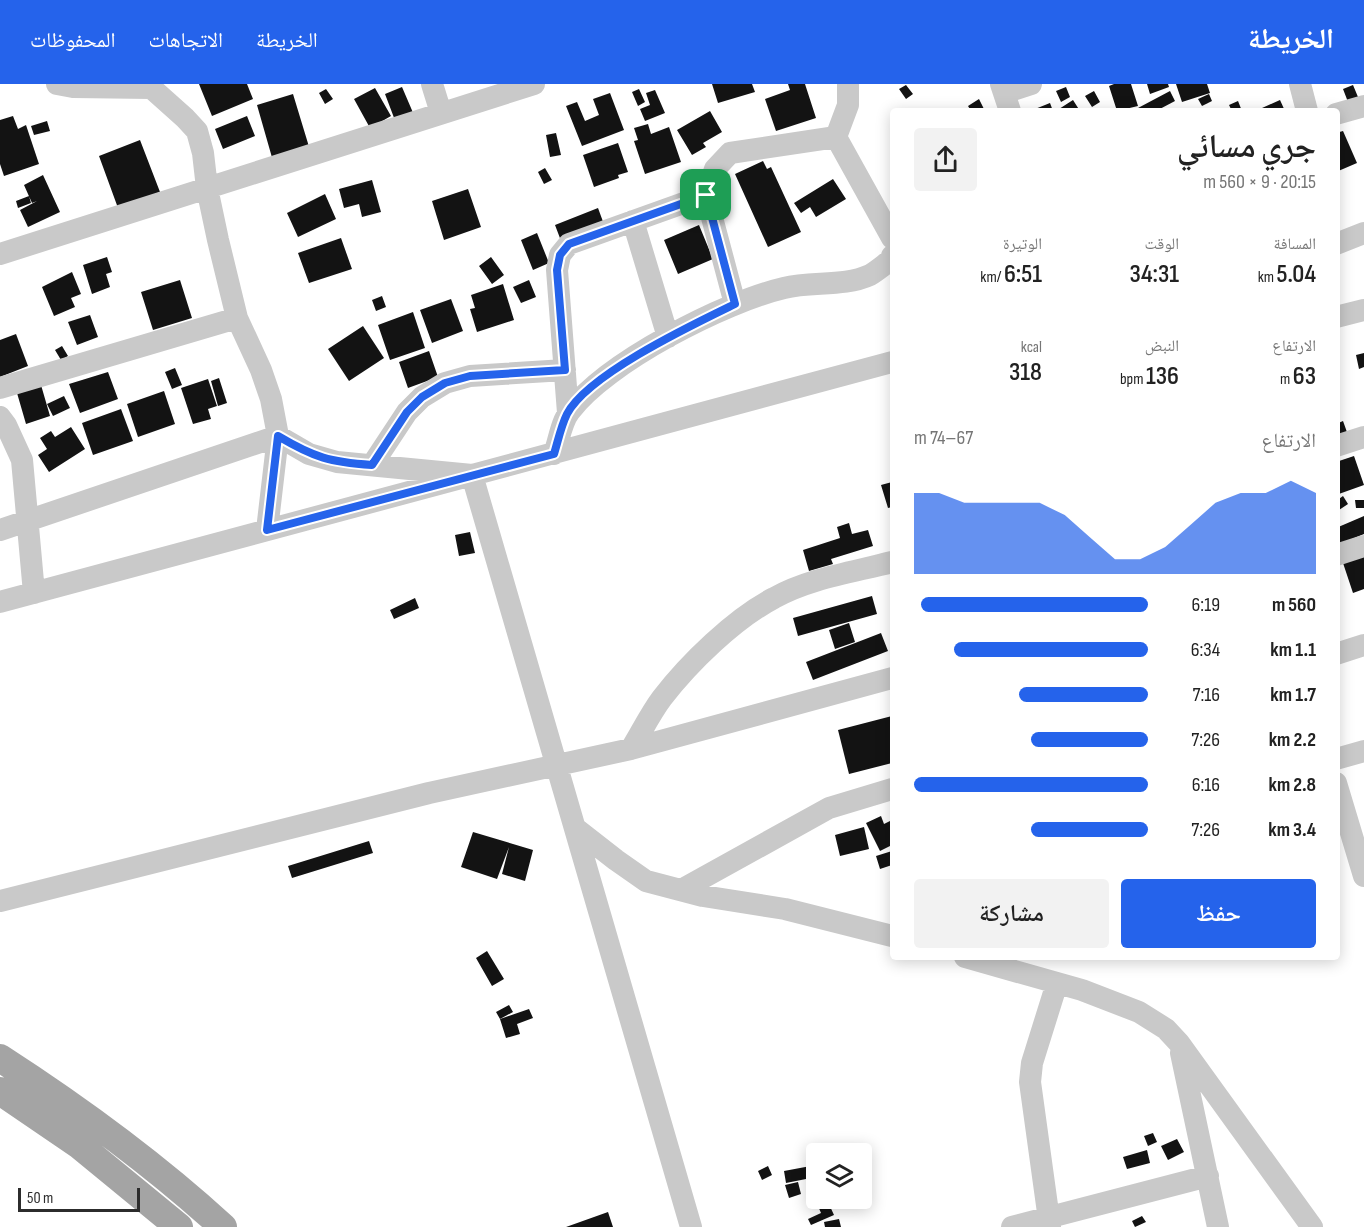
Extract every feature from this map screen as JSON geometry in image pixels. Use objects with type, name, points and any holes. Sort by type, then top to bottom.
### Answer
[{"type":"main road","points":[[0,1058],[90,1119],[185,1193],[223,1227]]},
{"type":"main road","points":[[0,1091],[79,1145],[174,1222],[185,1193]]},
{"type":"street","points":[[57,84],[73,87],[149,86],[185,118],[197,132],[203,153],[207,188],[237,318],[261,370],[278,436],[267,530]]},
{"type":"street","points":[[432,84],[441,113]]},
{"type":"street","points":[[0,254],[534,84]]},
{"type":"street","points":[[848,84],[848,105],[836,137],[890,234]]},
{"type":"street","points":[[1005,96],[1031,84]]},
{"type":"street","points":[[1300,84],[1306,108]]},
{"type":"street","points":[[1340,113],[1364,106]]},
{"type":"street","points":[[735,304],[706,195],[715,170],[730,153],[836,137]]},
{"type":"street","points":[[554,454],[568,413],[557,270],[560,255],[569,244],[706,195]]},
{"type":"street","points":[[633,221],[668,337]]},
{"type":"street","points":[[1340,242],[1364,233]]},
{"type":"street","points":[[568,413],[600,381],[668,337],[735,304],[786,287],[845,281],[869,275],[890,260]]},
{"type":"street","points":[[1340,316],[1364,310]]},
{"type":"street","points":[[0,388],[237,318]]},
{"type":"street","points":[[0,602],[890,363]]},
{"type":"street","points":[[372,465],[407,412],[422,397],[445,383],[470,376],[565,370]]},
{"type":"street","points":[[0,417],[22,460],[34,593]]},
{"type":"street","points":[[0,531],[278,436],[309,454],[337,462],[472,475]]},
{"type":"street","points":[[1340,445],[1364,437]]},
{"type":"street","points":[[472,475],[691,1227]]},
{"type":"street","points":[[1340,554],[1364,546]]},
{"type":"street","points":[[631,749],[661,699],[692,664],[753,611],[775,597],[808,584],[890,563]]},
{"type":"street","points":[[1340,653],[1364,645]]},
{"type":"street","points":[[0,901],[394,802],[631,749],[890,679]]},
{"type":"street","points":[[1340,758],[1364,751]]},
{"type":"street","points":[[681,891],[829,808],[890,790]]},
{"type":"street","points":[[1340,795],[1362,864]]},
{"type":"street","points":[[575,828],[646,881],[681,891],[785,909],[887,931]]},
{"type":"street","points":[[976,960],[1057,983],[1139,1012],[1166,1029],[1179,1043],[1312,1227]]},
{"type":"street","points":[[1048,1222],[1030,1083],[1032,1063],[1057,983]]},
{"type":"street","points":[[1179,1043],[1218,1227]]},
{"type":"street","points":[[1012,1227],[1048,1222],[1208,1176]]},
{"type":"building","points":[[199,84],[247,84],[253,99],[212,116]]},
{"type":"building","points":[[712,84],[752,84],[755,92],[718,103]]},
{"type":"building","points":[[788,84],[805,84],[816,118],[776,131],[765,99],[790,90]]},
{"type":"building","points":[[1131,84],[1138,106],[1116,108],[1109,86]]},
{"type":"building","points":[[1147,84],[1168,84],[1169,87],[1150,94]]},
{"type":"building","points":[[1176,84],[1207,84],[1210,93],[1182,102]]},
{"type":"building","points":[[906,85],[913,94],[906,99],[899,89]]},
{"type":"building","points":[[1353,85],[1358,97],[1348,102],[1343,89]]},
{"type":"building","points":[[402,87],[414,115],[396,123],[385,94]]},
{"type":"building","points":[[1066,87],[1070,97],[1061,102],[1056,91]]},
{"type":"building","points":[[375,88],[391,116],[370,128],[354,99]]},
{"type":"building","points":[[326,89],[333,99],[325,104],[319,93]]},
{"type":"building","points":[[639,89],[645,102],[638,106],[632,92]]},
{"type":"building","points":[[655,90],[665,113],[645,121],[640,109],[650,105],[646,93]]},
{"type":"building","points":[[1094,91],[1100,102],[1092,107],[1085,96]]},
{"type":"building","points":[[1170,91],[1175,101],[1162,108],[1138,108]]},
{"type":"building","points":[[610,93],[624,130],[582,146],[566,106],[577,102],[585,121],[599,115],[593,99]]},
{"type":"building","points":[[293,94],[310,150],[273,161],[257,105]]},
{"type":"building","points":[[1209,94],[1212,101],[1202,106],[1198,99]]},
{"type":"building","points":[[979,99],[984,108],[969,108],[968,106]]},
{"type":"building","points":[[1073,100],[1078,108],[1061,108]]},
{"type":"building","points":[[1280,100],[1284,108],[1262,108]]},
{"type":"building","points":[[1238,101],[1241,108],[1230,108],[1229,105]]},
{"type":"building","points":[[1050,103],[1052,108],[1038,108]]},
{"type":"building","points":[[710,111],[722,132],[703,143],[706,147],[692,155],[677,130]]},
{"type":"building","points":[[13,116],[18,129],[26,125],[39,164],[4,176],[0,164],[0,120]]},
{"type":"building","points":[[247,116],[255,136],[223,149],[215,129]]},
{"type":"building","points":[[47,121],[50,131],[34,135],[31,126]]},
{"type":"building","points":[[648,124],[651,134],[669,127],[681,162],[645,174],[634,141],[638,140],[634,128]]},
{"type":"building","points":[[1343,131],[1357,163],[1340,170],[1340,132]]},
{"type":"building","points":[[556,133],[561,155],[550,157],[546,135]]},
{"type":"building","points":[[140,140],[160,192],[118,208],[99,156]]},
{"type":"building","points":[[618,143],[628,172],[618,175],[619,178],[594,187],[583,155]]},
{"type":"building","points":[[763,161],[767,169],[771,167],[801,232],[768,247],[735,174]]},
{"type":"building","points":[[545,168],[552,180],[544,184],[538,172]]},
{"type":"building","points":[[43,175],[60,212],[28,227],[20,210],[37,201],[32,203],[24,185]]},
{"type":"building","points":[[833,179],[846,199],[816,217],[810,207],[801,213],[794,203]]},
{"type":"building","points":[[372,180],[381,212],[362,217],[359,204],[344,208],[339,189]]},
{"type":"building","points":[[468,189],[481,227],[444,240],[432,201]]},
{"type":"building","points":[[325,194],[336,219],[298,237],[287,213]]},
{"type":"building","points":[[29,196],[31,203],[18,208],[16,201]]},
{"type":"building","points":[[598,208],[609,238],[566,254],[555,225]]},
{"type":"building","points":[[699,225],[713,259],[678,274],[664,240]]},
{"type":"building","points":[[537,233],[549,263],[533,270],[521,240]]},
{"type":"building","points":[[341,238],[352,269],[309,283],[298,253]]},
{"type":"building","points":[[107,257],[112,272],[106,274],[110,287],[92,294],[83,265]]},
{"type":"building","points":[[491,257],[504,275],[492,284],[479,266]]},
{"type":"building","points":[[72,272],[81,294],[71,298],[75,307],[54,316],[42,287]]},
{"type":"building","points":[[180,280],[192,318],[153,330],[141,292]]},
{"type":"building","points":[[529,280],[536,297],[521,303],[513,287]]},
{"type":"building","points":[[503,284],[514,320],[477,332],[470,309],[475,308],[471,295]]},
{"type":"building","points":[[382,296],[386,307],[376,311],[372,300]]},
{"type":"building","points":[[451,299],[463,331],[432,343],[420,310]]},
{"type":"building","points":[[413,312],[425,348],[390,360],[378,325]]},
{"type":"building","points":[[90,315],[98,337],[77,345],[68,322]]},
{"type":"building","points":[[363,326],[384,358],[349,381],[328,349]]},
{"type":"building","points":[[16,334],[28,366],[0,377],[0,340]]},
{"type":"building","points":[[62,346],[68,356],[61,360],[55,350]]},
{"type":"building","points":[[429,351],[438,377],[408,388],[399,362]]},
{"type":"building","points":[[1364,353],[1364,367],[1359,369],[1356,355]]},
{"type":"building","points":[[175,368],[182,385],[172,389],[165,372]]},
{"type":"building","points":[[108,372],[118,399],[80,413],[69,384]]},
{"type":"building","points":[[219,378],[227,403],[218,406],[211,381]]},
{"type":"building","points":[[208,379],[217,406],[208,409],[211,419],[193,424],[181,388]]},
{"type":"building","points":[[41,385],[50,416],[26,424],[17,393]]},
{"type":"building","points":[[164,391],[175,424],[138,437],[127,404]]},
{"type":"building","points":[[64,396],[70,408],[53,416],[47,404]]},
{"type":"building","points":[[121,409],[133,441],[93,455],[82,423]]},
{"type":"building","points":[[1343,421],[1348,435],[1340,438],[1340,422]]},
{"type":"building","points":[[71,427],[85,449],[49,472],[38,455],[47,449],[40,438],[51,431],[55,437]]},
{"type":"building","points":[[1354,456],[1364,485],[1340,494],[1340,461]]},
{"type":"building","points":[[890,483],[890,508],[888,508],[881,485]]},
{"type":"building","points":[[1343,496],[1348,504],[1340,509],[1340,498]]},
{"type":"building","points":[[1355,500],[1364,500],[1364,508],[1356,508]]},
{"type":"building","points":[[1364,516],[1364,534],[1340,544],[1340,526]]},
{"type":"building","points":[[849,523],[852,534],[868,530],[873,546],[831,559],[833,564],[809,571],[803,550],[840,538],[837,527]]},
{"type":"building","points":[[470,532],[475,553],[459,556],[455,535]]},
{"type":"building","points":[[1364,556],[1364,589],[1353,593],[1343,563]]},
{"type":"building","points":[[872,596],[877,614],[798,636],[793,618]]},
{"type":"building","points":[[415,598],[419,608],[394,619],[390,610]]},
{"type":"building","points":[[849,623],[855,642],[835,649],[829,630]]},
{"type":"building","points":[[881,633],[888,651],[813,680],[806,662]]},
{"type":"building","points":[[890,717],[890,764],[849,774],[838,730]]},
{"type":"building","points":[[881,816],[884,824],[890,821],[890,846],[880,851],[866,823]]},
{"type":"building","points":[[864,827],[869,849],[840,856],[835,835]]},
{"type":"building","points":[[473,832],[533,850],[525,881],[502,874],[509,847],[497,879],[461,867]]},
{"type":"building","points":[[369,841],[373,853],[292,878],[288,866]]},
{"type":"building","points":[[890,852],[890,866],[880,869],[876,856]]},
{"type":"building","points":[[487,951],[504,979],[492,986],[476,958]]},
{"type":"building","points":[[509,1005],[513,1012],[500,1019],[496,1012]]},
{"type":"building","points":[[529,1009],[533,1018],[517,1024],[520,1034],[506,1038],[500,1019]]},
{"type":"building","points":[[1153,1133],[1157,1142],[1148,1146],[1144,1136]]},
{"type":"building","points":[[1177,1139],[1184,1152],[1168,1160],[1161,1146]]},
{"type":"building","points":[[1147,1150],[1150,1163],[1127,1169],[1123,1157]]},
{"type":"building","points":[[768,1166],[772,1175],[762,1180],[758,1171]]},
{"type":"building","points":[[806,1167],[806,1179],[786,1183],[784,1171]]},
{"type":"building","points":[[798,1182],[801,1194],[789,1198],[785,1185]]},
{"type":"building","points":[[819,1209],[831,1209],[834,1215],[811,1225],[808,1219],[821,1213]]},
{"type":"building","points":[[608,1212],[613,1227],[566,1227]]},
{"type":"building","points":[[1142,1216],[1146,1222],[1135,1227],[1132,1221]]},
{"type":"building","points":[[839,1219],[841,1227],[825,1227],[824,1222]]},
{"type":"route","points":[[706,195],[735,304],[668,337],[607,376],[587,392],[568,413],[554,454],[267,530],[278,436],[309,454],[337,462],[372,465],[407,412],[422,397],[445,383],[470,376],[565,370],[557,270],[560,255],[569,244],[706,195]]}]
